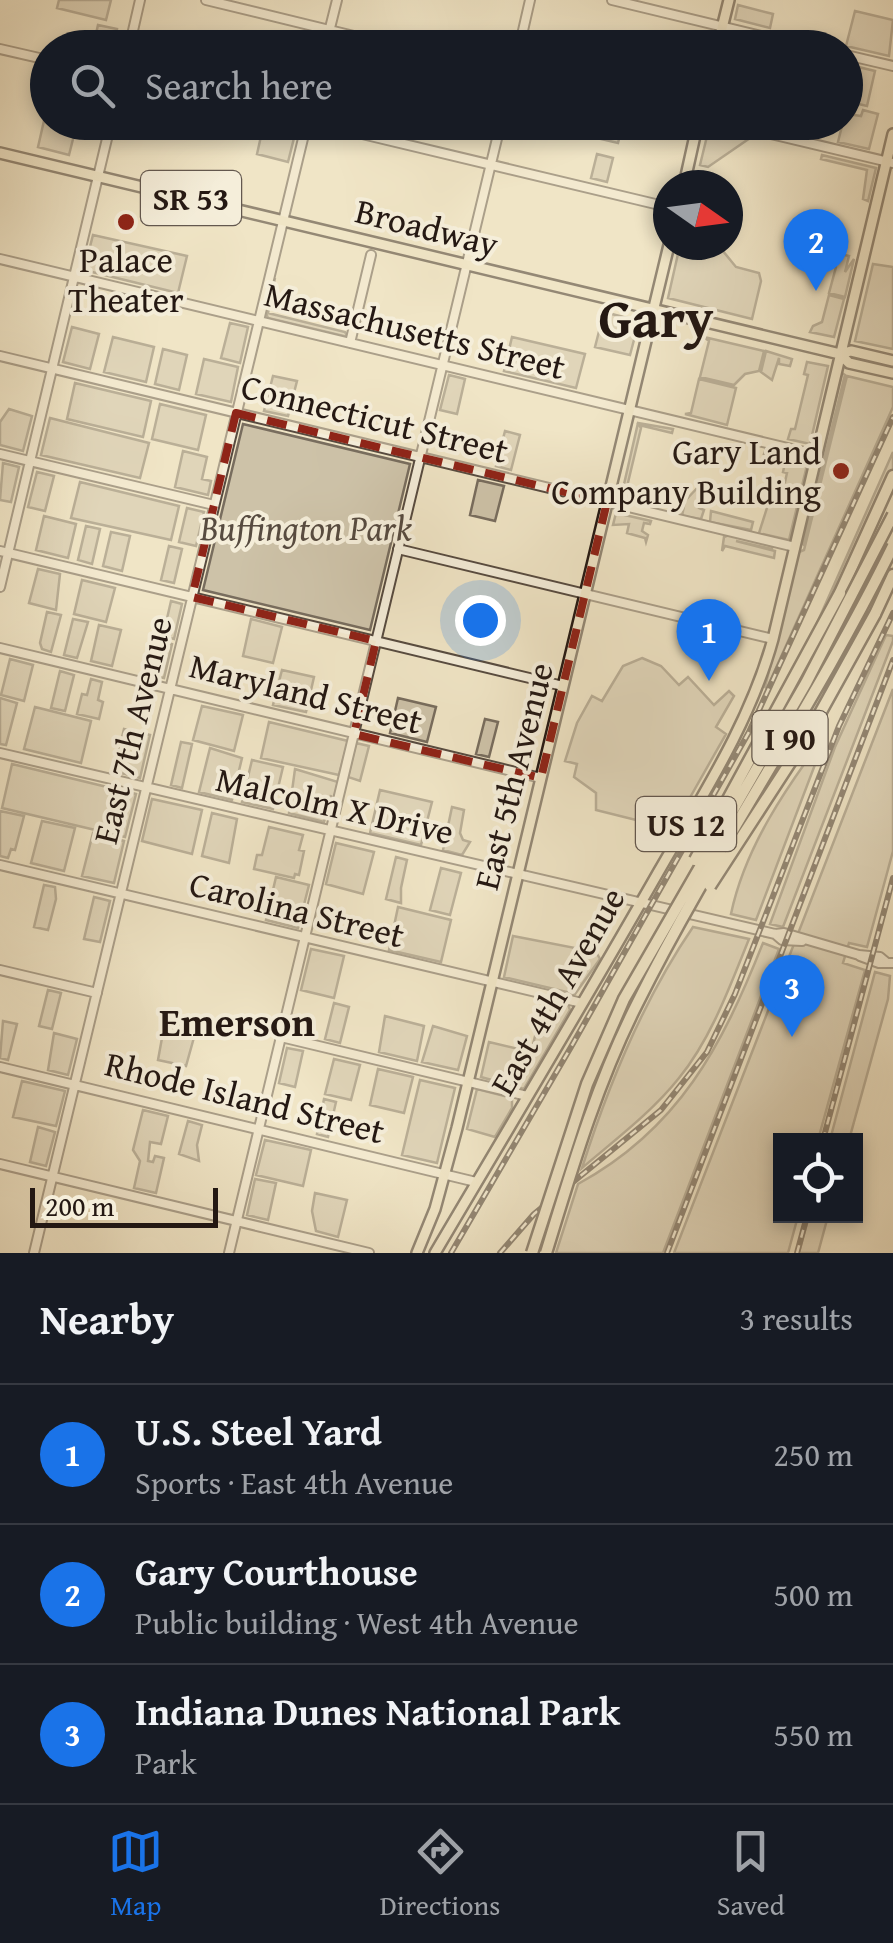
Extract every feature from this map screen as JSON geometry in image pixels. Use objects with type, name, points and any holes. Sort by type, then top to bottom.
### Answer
[{"type":"highway","points":[[665,924],[840,593],[893,476]]},
{"type":"highway","name":"I 90","points":[[532,1253],[586,1084],[624,999],[806,684],[893,515]]},
{"type":"highway","name":"I 90","points":[[546,1253],[599,1089],[636,1005],[827,674],[893,546]]},
{"type":"highway","points":[[680,926],[745,835],[808,735],[893,574]]},
{"type":"main road","points":[[721,30],[728,0]]},
{"type":"main road","name":"US 12","points":[[840,354],[890,162],[893,134]]},
{"type":"main road","points":[[687,170],[694,140]]},
{"type":"main road","name":"Broadway","points":[[0,153],[840,354],[849,362],[893,372]]},
{"type":"main road","name":"East 5th Avenue","points":[[417,1253],[432,1220],[445,1174],[666,260]]},
{"type":"main road","name":"Broadway","points":[[840,354],[852,350],[893,360]]},
{"type":"main road","name":"East 4th Avenue","points":[[435,1253],[737,735],[758,690],[840,354]]},
{"type":"street","points":[[133,30],[140,0]]},
{"type":"street","points":[[206,0],[329,30],[336,0]]},
{"type":"street","points":[[523,30],[530,0]]},
{"type":"street","points":[[612,0],[738,30]]},
{"type":"street","points":[[0,48],[30,56]]},
{"type":"street","points":[[863,59],[893,66]]},
{"type":"street","points":[[0,587],[4,552],[30,461],[107,140]]},
{"type":"street","name":"East 7th Avenue","points":[[34,1253],[305,140]]},
{"type":"street","points":[[399,140],[653,203]]},
{"type":"street","points":[[229,1253],[496,140]]},
{"type":"street","points":[[797,140],[890,162]]},
{"type":"street","points":[[350,343],[371,255]]},
{"type":"street","name":"Massachusetts Street","points":[[0,259],[817,455]]},
{"type":"street","name":"Connecticut Street","points":[[0,356],[795,547]]},
{"type":"street","points":[[0,454],[214,505]]},
{"type":"street","points":[[398,549],[773,639]]},
{"type":"street","points":[[4,552],[563,686]]},
{"type":"street","name":"Maryland Street","points":[[0,648],[541,778]]},
{"type":"street","name":"Malcolm X Drive","points":[[0,753],[774,934],[782,940],[859,955],[879,964],[889,962]]},
{"type":"street","name":"Carolina Street","points":[[0,865],[582,1002]]},
{"type":"street","points":[[0,970],[97,993]]},
{"type":"street","points":[[281,1037],[527,1096]]},
{"type":"street","name":"Rhode Island Street","points":[[0,1067],[476,1182]]},
{"type":"street","points":[[0,1164],[368,1253]]},
{"type":"highlighted area","points":[[236,413],[607,502],[541,778],[354,734],[376,641],[192,597]]},
{"type":"green space","points":[[59,0],[111,0],[106,20],[57,8]]},
{"type":"green space","points":[[738,5],[773,14],[770,28],[735,19]]},
{"type":"green space","points":[[855,11],[893,20],[889,56],[863,50],[863,30],[850,30]]},
{"type":"green space","points":[[863,68],[875,71],[867,106],[863,105]]},
{"type":"green space","points":[[863,110],[878,114],[869,149],[838,142],[863,140]]},
{"type":"green space","points":[[40,140],[73,140],[69,155],[38,147]]},
{"type":"green space","points":[[260,140],[294,140],[288,162],[257,154]]},
{"type":"green space","points":[[706,140],[747,140],[708,167],[700,165]]},
{"type":"green space","points":[[597,154],[613,158],[607,182],[591,178]]},
{"type":"green space","points":[[822,155],[876,168],[868,201],[863,199],[867,170],[821,159]]},
{"type":"green space","points":[[93,235],[187,256],[178,293],[84,270]]},
{"type":"green space","points":[[831,252],[849,256],[845,272],[854,259],[845,297],[829,293],[836,267],[829,259]]},
{"type":"green space","points":[[677,260],[730,260],[736,267],[759,273],[761,281],[752,319],[668,298]]},
{"type":"green space","points":[[873,264],[893,267],[893,349],[855,341]]},
{"type":"green space","points":[[275,278],[268,313],[345,332],[348,337],[268,318],[265,311]]},
{"type":"green space","points":[[829,295],[844,299],[834,337],[810,332],[822,322]]},
{"type":"green space","points":[[604,312],[639,321],[630,355],[595,347]]},
{"type":"green space","points":[[230,323],[248,327],[240,363],[221,358]]},
{"type":"green space","points":[[72,327],[99,334],[90,369],[63,362]]},
{"type":"green space","points":[[113,337],[154,347],[146,382],[104,372]]},
{"type":"green space","points":[[512,337],[585,354],[576,388],[504,371]]},
{"type":"green space","points":[[704,337],[764,351],[759,371],[745,374],[734,385],[700,377],[709,341]]},
{"type":"green space","points":[[163,349],[187,355],[179,390],[155,384]]},
{"type":"green space","points":[[766,351],[792,359],[790,366],[779,364],[779,358],[772,380],[761,372]]},
{"type":"green space","points":[[204,359],[238,367],[231,402],[196,394]]},
{"type":"green space","points":[[807,362],[828,366],[810,444],[788,439],[791,429],[795,429],[808,375],[804,374]]},
{"type":"green space","points":[[842,373],[845,375],[803,544],[801,542]]},
{"type":"green space","points":[[449,375],[465,379],[457,414],[440,410]]},
{"type":"green space","points":[[273,376],[297,381],[288,416],[264,411]]},
{"type":"green space","points":[[847,376],[893,387],[893,407],[767,688],[799,552],[804,550]]},
{"type":"green space","points":[[699,379],[736,388],[727,425],[685,414],[691,413]]},
{"type":"green space","points":[[75,383],[151,401],[143,437],[67,419]]},
{"type":"green space","points":[[160,404],[206,415],[198,450],[152,439]]},
{"type":"green space","points":[[9,409],[32,416],[23,451],[0,445],[0,422]]},
{"type":"green space","points":[[50,418],[149,443],[140,478],[41,455]]},
{"type":"green space","points":[[638,423],[673,429],[672,433],[639,425],[626,491],[622,493]]},
{"type":"green space","name":"Buffington Park","points":[[243,424],[410,464],[370,630],[203,590]]},
{"type":"green space","points":[[505,431],[520,435],[511,470],[496,466]]},
{"type":"green space","points":[[766,448],[806,460],[767,452],[808,461],[789,540],[759,533],[772,492],[776,500],[784,498],[776,489],[781,481],[785,482],[787,473],[783,472],[785,463],[764,454]]},
{"type":"green space","points":[[183,451],[207,457],[202,479],[211,481],[208,495],[175,487]]},
{"type":"green space","points":[[893,452],[893,470],[806,648]]},
{"type":"green space","points":[[3,463],[19,467],[11,502],[0,500]]},
{"type":"green space","points":[[37,472],[54,476],[45,511],[28,507]]},
{"type":"green space","points":[[478,480],[504,486],[495,521],[470,515]]},
{"type":"green space","points":[[80,482],[179,506],[171,540],[71,518]]},
{"type":"green space","points":[[699,486],[704,487],[699,508],[704,510],[701,519],[682,516],[685,501]]},
{"type":"green space","points":[[187,508],[204,512],[196,546],[179,542]]},
{"type":"green space","points":[[711,511],[753,522],[751,530],[710,522]]},
{"type":"green space","points":[[616,513],[651,521],[644,523],[642,531],[648,535],[646,542],[645,538],[627,533],[629,524],[613,525]]},
{"type":"green space","points":[[44,516],[76,524],[68,558],[36,550]]},
{"type":"green space","points":[[86,526],[100,529],[92,564],[78,560]]},
{"type":"green space","points":[[111,532],[130,536],[122,571],[103,566]]},
{"type":"green space","points":[[724,537],[772,546],[736,541],[775,551],[774,558],[725,546],[722,551]]},
{"type":"green space","points":[[169,546],[182,549],[174,583],[161,580]]},
{"type":"green space","points":[[38,569],[60,574],[56,610],[29,603]]},
{"type":"green space","points":[[82,580],[115,588],[106,622],[74,614]]},
{"type":"green space","points":[[171,601],[182,604],[174,639],[163,636]]},
{"type":"green space","points":[[47,612],[61,615],[51,652],[42,649],[40,643]]},
{"type":"green space","points":[[73,619],[88,622],[77,658],[64,655]]},
{"type":"green space","points":[[251,619],[282,627],[273,663],[243,656]]},
{"type":"green space","points":[[99,625],[121,630],[112,666],[91,661]]},
{"type":"green space","points":[[886,635],[893,636],[893,641],[783,927],[770,924],[835,747]]},
{"type":"green space","points":[[162,641],[172,644],[164,678],[154,676]]},
{"type":"green space","points":[[642,658],[661,666],[679,685],[688,677],[714,705],[729,691],[734,696],[716,727],[726,734],[675,824],[664,827],[596,810],[596,793],[574,777],[577,764],[565,761],[577,723],[592,696],[602,701],[623,666]]},
{"type":"green space","points":[[10,659],[33,665],[24,701],[1,695]]},
{"type":"green space","points":[[282,670],[314,677],[306,712],[273,705]]},
{"type":"green space","points":[[60,671],[74,675],[65,711],[51,708]]},
{"type":"green space","points":[[91,679],[102,682],[99,719],[77,714]]},
{"type":"green space","points":[[893,689],[893,851],[867,947],[849,943],[843,963],[865,970],[820,1133],[773,1133],[773,1223],[796,1223],[788,1253],[674,1253]]},
{"type":"green space","points":[[0,698],[17,703],[6,745],[0,744]]},
{"type":"green space","points":[[398,698],[436,707],[427,742],[390,733]]},
{"type":"green space","points":[[202,706],[243,715],[234,751],[193,740]]},
{"type":"green space","points":[[35,707],[91,721],[81,763],[24,749]]},
{"type":"green space","points":[[485,719],[498,722],[489,757],[476,754]]},
{"type":"green space","points":[[269,722],[348,741],[339,775],[261,758]]},
{"type":"green space","points":[[124,729],[150,735],[140,778],[114,771]]},
{"type":"green space","points":[[827,733],[756,920],[731,914],[757,841]]},
{"type":"green space","points":[[181,742],[192,744],[182,788],[171,785]]},
{"type":"green space","points":[[356,743],[369,746],[360,781],[348,777]]},
{"type":"green space","points":[[210,748],[242,758],[232,800],[199,792]]},
{"type":"green space","points":[[252,760],[283,767],[273,809],[242,802]]},
{"type":"green space","points":[[12,764],[136,794],[125,837],[2,808]]},
{"type":"green space","points":[[295,769],[338,782],[328,823],[331,795],[324,822],[289,813]]},
{"type":"green space","points":[[380,790],[432,802],[421,845],[370,833]]},
{"type":"green space","points":[[152,799],[202,810],[192,854],[142,841]]},
{"type":"green space","points":[[452,807],[464,810],[460,833],[463,840],[470,842],[462,855],[443,850]]},
{"type":"green space","points":[[0,811],[24,816],[15,850],[11,849],[8,858],[0,856]]},
{"type":"green space","points":[[212,813],[237,819],[229,863],[202,856]]},
{"type":"green space","points":[[42,821],[75,828],[64,871],[31,863]]},
{"type":"green space","points":[[269,827],[303,835],[299,875],[294,878],[254,869]]},
{"type":"green space","points":[[93,833],[124,841],[114,883],[82,876]]},
{"type":"green space","points":[[336,843],[374,852],[363,894],[326,884]]},
{"type":"green space","points":[[396,857],[407,860],[401,903],[386,899]]},
{"type":"green space","points":[[441,868],[461,873],[450,915],[430,910]]},
{"type":"green space","points":[[276,877],[309,885],[298,928],[266,920]]},
{"type":"green space","points":[[44,885],[55,887],[48,930],[34,927]]},
{"type":"green space","points":[[94,897],[110,901],[100,942],[84,939]]},
{"type":"green space","points":[[398,907],[451,920],[441,962],[389,950]]},
{"type":"green space","points":[[693,927],[749,939],[719,1011],[701,1046],[668,1091],[582,1168],[629,1043],[658,984]]},
{"type":"green space","points":[[513,936],[596,952],[600,959],[575,994],[504,977]]},
{"type":"green space","points":[[763,943],[779,949],[663,1253],[556,1253],[578,1184],[644,1138],[693,1082],[731,1016]]},
{"type":"green space","points":[[311,949],[344,956],[334,998],[301,990]]},
{"type":"green space","points":[[875,972],[890,976],[888,999],[851,1133],[832,1133]]},
{"type":"green space","points":[[48,990],[61,993],[52,1029],[39,1026]]},
{"type":"green space","points":[[544,1001],[568,1004],[570,1010],[524,1089],[481,1077],[489,1042],[531,1052]]},
{"type":"green space","points":[[334,1003],[349,1007],[340,1043],[325,1039]]},
{"type":"green space","points":[[166,1016],[198,1023],[186,1066],[158,1060]]},
{"type":"green space","points":[[385,1016],[424,1026],[417,1061],[379,1052]]},
{"type":"green space","points":[[3,1021],[17,1024],[8,1060],[0,1058]]},
{"type":"green space","points":[[433,1026],[467,1036],[458,1070],[422,1062]]},
{"type":"green space","points":[[54,1033],[77,1039],[68,1075],[48,1070]]},
{"type":"green space","points":[[287,1048],[303,1051],[295,1087],[279,1083]]},
{"type":"green space","points":[[334,1059],[360,1065],[351,1100],[325,1094]]},
{"type":"green space","points":[[378,1069],[413,1077],[404,1113],[370,1105]]},
{"type":"green space","points":[[420,1080],[455,1088],[437,1163],[402,1155]]},
{"type":"green space","points":[[22,1081],[65,1091],[56,1126],[13,1117]]},
{"type":"green space","points":[[477,1089],[512,1098],[512,1108],[495,1137],[467,1129]]},
{"type":"green space","points":[[324,1099],[336,1102],[328,1137],[317,1134]]},
{"type":"green space","points":[[143,1110],[168,1116],[161,1144],[150,1142],[148,1161],[153,1162],[155,1156],[164,1158],[156,1193],[134,1188],[140,1161],[133,1150]]},
{"type":"green space","points":[[188,1121],[202,1125],[197,1145],[199,1161],[179,1154]]},
{"type":"green space","points":[[38,1127],[55,1132],[46,1166],[30,1162]]},
{"type":"green space","points":[[265,1140],[311,1150],[303,1186],[256,1175]]},
{"type":"green space","points":[[255,1179],[276,1183],[268,1220],[247,1215]]},
{"type":"green space","points":[[315,1193],[347,1200],[338,1237],[316,1231],[312,1211]]},
{"type":"green space","points":[[807,1223],[826,1223],[818,1253],[799,1253]]},
{"type":"railway","points":[[451,1253],[749,732],[893,417]]},
{"type":"railway","points":[[500,1253],[534,1214],[661,1110],[707,1052],[735,994],[839,726],[893,613]]},
{"type":"railway","points":[[667,1253],[893,660]]},
{"type":"railway","points":[[825,1133],[893,878]]},
{"type":"railway","points":[[797,1253],[805,1223]]},
{"type":"place","name":"Palace Theater","points":[[126,222]]},
{"type":"place","name":"Gary Courthouse","points":[[816,291]]},
{"type":"place","name":"Gary Land Company Building","points":[[841,471]]},
{"type":"place","name":"U.S. Steel Yard","points":[[709,681]]},
{"type":"place","name":"Indiana Dunes National Park","points":[[792,1037]]},
{"type":"district","name":"Gary","points":[[656,317]]},
{"type":"district","name":"Emerson","points":[[237,1021]]}]
